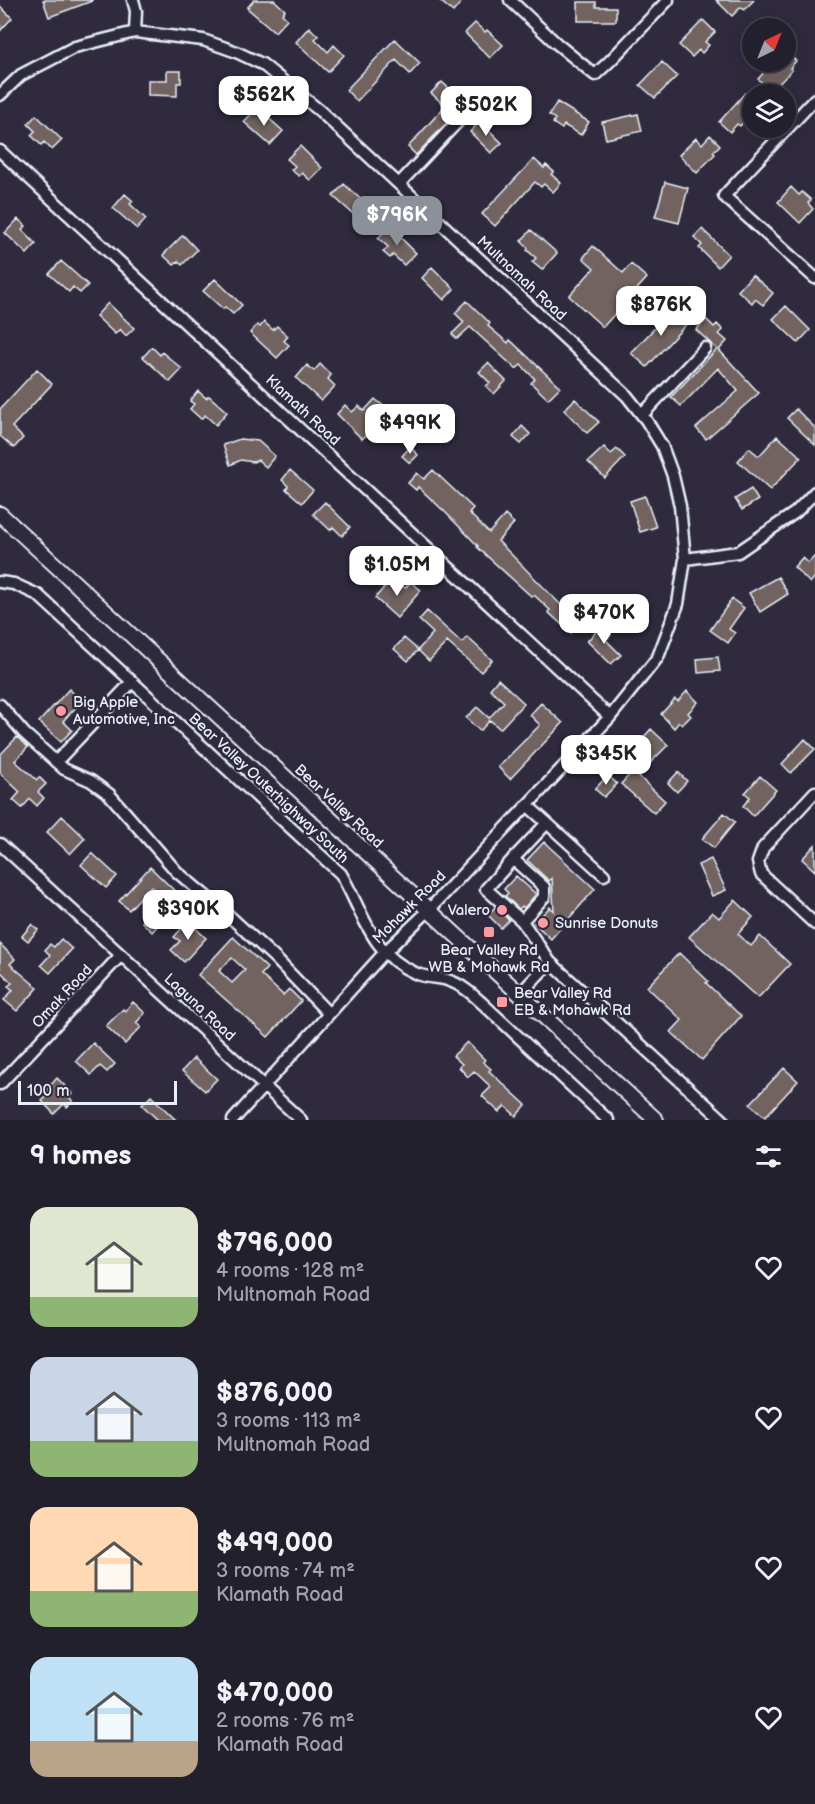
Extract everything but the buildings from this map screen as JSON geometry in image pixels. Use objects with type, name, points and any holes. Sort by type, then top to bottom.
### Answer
[{"type":"main road","name":"Bear Valley Road","points":[[0,515],[656,1120]]},
{"type":"street","points":[[133,0],[136,10],[135,32]]},
{"type":"street","points":[[510,0],[556,43],[595,75],[668,0]]},
{"type":"street","name":"Multnomah Road","points":[[0,95],[21,75],[75,47],[135,32],[203,40],[262,64],[299,92],[627,396],[662,446],[674,476],[680,506],[685,559],[678,604],[658,657],[610,717]]},
{"type":"street","points":[[815,99],[724,196],[815,278]]},
{"type":"street","points":[[399,184],[463,116]]},
{"type":"street","name":"Klamath Road","points":[[0,151],[610,717]]},
{"type":"street","points":[[642,415],[705,348]]},
{"type":"street","points":[[685,559],[738,552],[796,512],[815,492]]},
{"type":"street","name":"Bear Valley Outerhighway South","points":[[0,582],[14,584],[38,595],[341,874],[356,900],[364,924],[384,953],[414,973],[447,980],[463,988],[483,1003],[608,1120]]},
{"type":"street","points":[[56,762],[132,682]]},
{"type":"street","points":[[0,705],[24,733],[64,769],[91,781],[109,794],[177,872],[275,958],[329,1014]]},
{"type":"street","name":"Mohawk Road","points":[[233,1120],[384,953],[428,911],[610,717]]},
{"type":"street","points":[[815,792],[763,848],[758,862],[761,874],[815,924]]},
{"type":"street","points":[[527,805],[604,875]]},
{"type":"street","points":[[547,823],[486,889],[522,921],[550,962],[723,1120]]},
{"type":"street","name":"Laguna Road","points":[[0,844],[301,1120]]},
{"type":"street","points":[[513,859],[543,887],[544,897],[522,921]]},
{"type":"street","name":"Omak Road","points":[[0,1084],[121,955]]},
{"type":"street","points":[[520,994],[550,962]]},
{"type":"place","name":"Big Apple Automotive, Inc","points":[[61,711]]},
{"type":"place","name":"Valero","points":[[502,910]]},
{"type":"place","name":"Sunrise Donuts","points":[[543,923]]},
{"type":"place","name":"Bear Valley Rd WB & Mohawk Rd","points":[[489,932]]},
{"type":"place","name":"Bear Valley Rd EB & Mohawk Rd","points":[[502,1002]]}]
